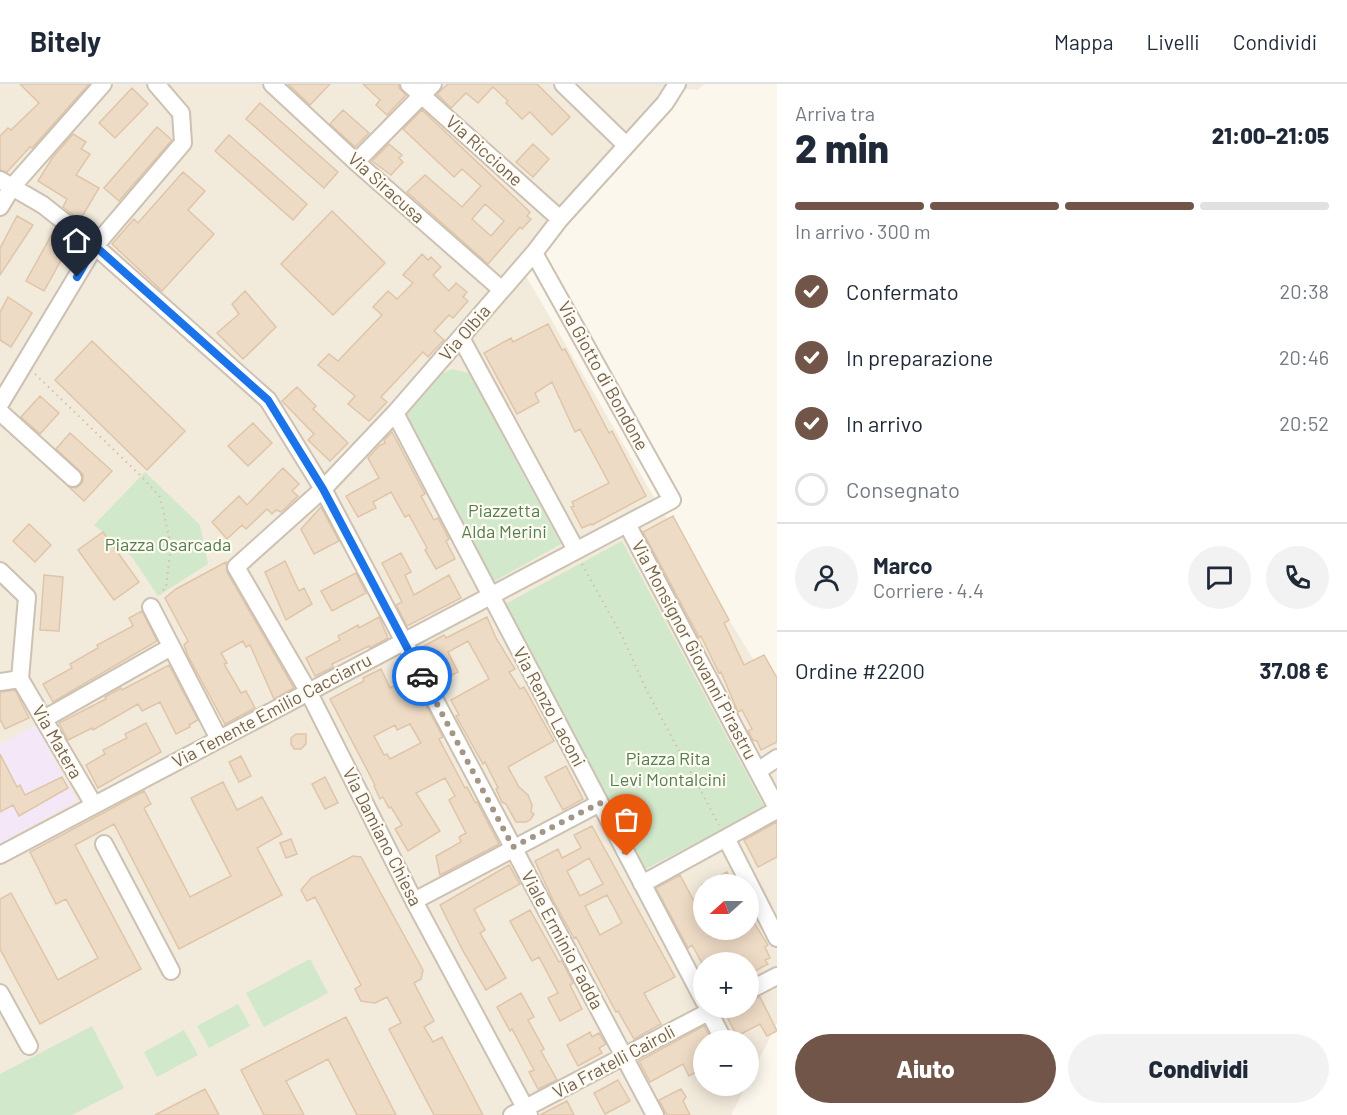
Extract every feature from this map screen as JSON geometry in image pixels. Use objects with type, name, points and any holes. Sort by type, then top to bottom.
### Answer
[{"type":"street","points":[[0,207],[6,184],[103,84]]},
{"type":"street","points":[[0,404],[95,246],[183,143],[181,113],[156,84]]},
{"type":"street","name":"Via Siracusa","points":[[272,84],[356,162],[502,290]]},
{"type":"street","name":"Via Riccione","points":[[409,84],[428,90],[560,219]]},
{"type":"street","points":[[563,84],[626,145]]},
{"type":"street","name":"Via Olbia","points":[[236,567],[323,489],[395,413],[534,253],[560,219],[665,103],[677,84]]},
{"type":"street","points":[[356,162],[428,90]]},
{"type":"street","name":"Viale Erminio Fadda","points":[[6,184],[43,205],[95,246],[268,400],[323,489],[655,1115]]},
{"type":"street","name":"Via Giotto di Bondone","points":[[534,253],[672,500]]},
{"type":"street","points":[[461,338],[576,550]]},
{"type":"street","points":[[0,412],[73,478]]},
{"type":"street","name":"Via Renzo Laconi","points":[[395,413],[693,978]]},
{"type":"street","name":"Via Tenente Emilio Cacciarru","points":[[0,855],[672,500]]},
{"type":"street","name":"Via Monsignor Giovanni Pirastru","points":[[627,524],[777,809]]},
{"type":"street","name":"Via Damiano Chiesa","points":[[236,567],[308,692],[522,1113]]},
{"type":"street","points":[[0,571],[27,597],[20,679],[0,682]]},
{"type":"street","points":[[154,602],[171,647],[219,739]]},
{"type":"street","points":[[44,719],[171,647]]},
{"type":"street","name":"Via Matera","points":[[20,679],[94,805]]},
{"type":"street","points":[[758,771],[777,758]]},
{"type":"street","points":[[414,901],[600,803]]},
{"type":"street","points":[[642,884],[777,809]]},
{"type":"street","points":[[726,838],[777,938]]},
{"type":"street","points":[[104,844],[171,971]]},
{"type":"street","points":[[759,985],[777,976]]},
{"type":"street","points":[[0,993],[29,1046]]},
{"type":"street","name":"Via Fratelli Cairoli","points":[[522,1113],[625,1058],[693,1017]]},
{"type":"path","points":[[24,364],[160,497],[171,545],[166,587],[154,602]]},
{"type":"path","points":[[576,550],[623,638],[646,689],[726,838]]},
{"type":"shaded area","points":[[0,84],[704,84],[698,90],[684,89],[677,104],[518,262],[648,487],[764,677],[777,707],[777,1023],[759,1060],[759,1030],[693,1030],[693,1096],[741,1096],[731,1115],[0,1115]]},
{"type":"shaded area","points":[[36,725],[77,801],[0,843],[0,744]]},
{"type":"green space","name":"Piazzetta Alda Merini","points":[[452,369],[469,373],[561,544],[491,583],[403,413],[436,376]]},
{"type":"green space","name":"Piazza Osarcada","points":[[145,472],[200,525],[208,564],[158,596],[132,557],[94,525]]},
{"type":"green space","name":"Piazza Rita Levi Montalcini","points":[[622,541],[765,808],[645,869],[505,604]]},
{"type":"green space","points":[[310,959],[328,993],[264,1027],[246,993]]},
{"type":"green space","points":[[238,1004],[250,1026],[209,1048],[197,1026]]},
{"type":"green space","points":[[92,1026],[124,1088],[72,1115],[0,1115],[0,1074]]},
{"type":"green space","points":[[184,1030],[198,1055],[157,1077],[144,1052]]},
{"type":"building","points":[[20,84],[89,84],[32,148],[30,147],[7,172],[0,170],[0,136],[8,128],[11,130],[39,103]]},
{"type":"building","points":[[288,84],[330,84],[310,105]]},
{"type":"building","points":[[363,84],[399,84],[399,88],[406,95],[387,115],[376,105],[380,100]]},
{"type":"building","points":[[448,84],[537,84],[570,117],[552,135],[530,112],[522,119],[493,87],[478,103],[466,93],[451,108],[437,94]]},
{"type":"building","points":[[132,88],[148,104],[115,138],[99,123]]},
{"type":"building","points":[[260,103],[338,172],[324,188],[246,119]]},
{"type":"building","points":[[343,110],[369,133],[355,147],[330,124]]},
{"type":"building","points":[[422,110],[530,212],[527,216],[531,219],[522,229],[520,227],[488,264],[407,192],[425,175],[462,207],[481,186],[462,169],[454,177],[403,129]],"holes":[[[485,204],[504,221],[491,236],[472,219]]]},
{"type":"building","points":[[157,127],[172,140],[119,201],[104,188]]},
{"type":"building","points":[[73,134],[86,142],[81,149],[90,154],[76,175],[99,188],[80,220],[63,207],[67,199],[38,181],[53,157]]},
{"type":"building","points":[[229,135],[307,204],[293,220],[215,151]]},
{"type":"building","points":[[389,144],[402,155],[399,158],[403,162],[391,175],[372,161]]},
{"type":"building","points":[[533,144],[549,159],[533,177],[516,162]]},
{"type":"building","points":[[183,172],[205,191],[188,210],[214,234],[162,291],[112,244],[134,219],[138,223]]},
{"type":"building","points":[[332,211],[385,263],[333,315],[281,264]]},
{"type":"building","points":[[17,216],[33,225],[0,275],[0,248]]},
{"type":"building","points":[[52,234],[70,244],[44,291],[26,281]]},
{"type":"building","points":[[422,254],[428,260],[431,257],[441,267],[433,275],[449,291],[456,283],[467,292],[463,297],[468,301],[453,318],[449,315],[434,331],[444,340],[428,357],[423,352],[381,397],[387,402],[369,421],[348,404],[355,396],[318,365],[329,354],[338,361],[382,315],[373,307],[388,291],[397,299],[413,283],[403,275]]},
{"type":"building","points":[[245,291],[276,327],[243,359],[217,333],[239,314],[232,304]]},
{"type":"building","points":[[8,297],[32,313],[11,347],[0,340],[0,312]]},
{"type":"building","points":[[548,324],[562,350],[565,349],[609,433],[612,431],[646,496],[582,528],[571,507],[574,506],[572,502],[609,483],[580,429],[575,432],[552,382],[535,393],[539,402],[517,414],[484,353],[511,338],[513,342]]},
{"type":"building","points":[[92,341],[185,431],[147,470],[55,380]]},
{"type":"building","points":[[297,387],[316,406],[313,409],[348,443],[330,461],[308,440],[314,434],[282,401]]},
{"type":"building","points":[[40,396],[59,413],[40,434],[21,417]]},
{"type":"building","points":[[253,423],[272,443],[248,466],[228,446]]},
{"type":"building","points":[[392,432],[425,494],[421,496],[434,520],[438,518],[449,539],[446,541],[455,559],[436,569],[409,515],[405,517],[391,492],[373,502],[376,508],[358,517],[346,496],[379,478],[368,458],[385,443],[384,440]]},
{"type":"building","points":[[70,433],[112,471],[84,501],[69,487],[76,488],[80,485],[83,481],[83,474],[56,449]]},
{"type":"building","points":[[283,468],[299,484],[292,491],[298,496],[281,512],[276,510],[272,514],[267,509],[246,529],[242,525],[227,539],[212,522],[239,496],[247,505]]},
{"type":"building","points":[[321,507],[339,541],[314,554],[301,529]]},
{"type":"building","points":[[673,516],[729,620],[724,623],[744,665],[764,655],[777,678],[777,742],[761,750],[748,731],[752,729],[742,710],[738,712],[721,672],[719,673],[643,532]]},
{"type":"building","points":[[29,524],[51,545],[35,562],[13,541]]},
{"type":"building","points":[[103,532],[139,582],[114,600],[78,550]]},
{"type":"building","points":[[401,553],[411,572],[405,575],[414,595],[449,575],[461,598],[407,626],[396,605],[402,602],[382,563]]},
{"type":"building","points":[[285,561],[299,591],[304,588],[312,604],[286,620],[265,572]]},
{"type":"building","points":[[226,562],[227,572],[294,688],[274,699],[250,645],[246,647],[243,641],[221,653],[227,663],[224,664],[241,693],[246,691],[255,708],[225,724],[188,656],[184,645],[188,641],[165,598],[176,589]]},
{"type":"building","points":[[356,573],[366,593],[332,611],[321,591]]},
{"type":"building","points":[[44,575],[63,577],[59,631],[40,630]]},
{"type":"building","points":[[142,611],[157,641],[53,702],[43,684],[72,668],[70,664],[98,648],[97,645],[133,626],[129,618]]},
{"type":"building","points":[[379,617],[388,638],[332,664],[333,667],[315,676],[306,658],[340,640],[338,636]]},
{"type":"building","points":[[487,617],[496,638],[515,669],[509,672],[520,689],[524,687],[554,741],[508,767],[519,787],[528,795],[532,805],[531,812],[534,814],[526,822],[516,822],[506,804],[502,802],[485,762],[483,764],[456,716],[459,715],[451,700],[489,679],[468,641],[448,652],[458,672],[440,681],[422,647],[444,635],[446,638]]},
{"type":"building","points":[[169,665],[198,720],[189,725],[190,727],[176,734],[160,702],[142,711],[138,704],[93,730],[92,728],[68,740],[59,723],[106,699],[105,697],[121,688],[122,690]]},
{"type":"building","points":[[381,669],[390,688],[411,677],[443,737],[439,739],[499,844],[440,875],[436,856],[461,842],[459,837],[466,833],[449,800],[455,796],[445,778],[416,793],[440,831],[408,851],[395,829],[402,825],[383,797],[380,799],[330,699],[364,681],[363,678]],"holes":[[[410,724],[421,743],[390,759],[387,754],[384,755],[374,736],[395,725],[397,730]]]},
{"type":"building","points":[[15,690],[29,718],[5,729],[0,719],[0,692]]},
{"type":"building","points":[[146,723],[161,752],[98,788],[86,765],[105,754],[103,750],[127,738],[125,734]]},
{"type":"building","points":[[296,734],[306,734],[306,744],[301,749],[294,749],[291,744],[291,738]]},
{"type":"building","points":[[0,754],[17,787],[20,785],[25,795],[62,777],[68,788],[19,816],[13,805],[0,812]]},
{"type":"building","points":[[241,756],[251,776],[239,782],[229,762]]},
{"type":"building","points":[[566,766],[583,799],[563,810],[545,777]]},
{"type":"building","points":[[325,777],[338,803],[325,809],[312,784]]},
{"type":"building","points":[[223,782],[237,810],[262,797],[282,834],[257,848],[282,895],[179,949],[114,824],[75,845],[141,969],[40,1024],[0,949],[0,899],[11,893],[58,980],[98,958],[66,899],[56,904],[30,852],[144,791],[151,804],[144,808],[190,897],[231,876],[191,798]]},
{"type":"building","points":[[777,822],[777,857],[758,867],[744,840]]},
{"type":"building","points":[[592,826],[675,977],[644,993],[661,1024],[634,1039],[618,1011],[616,1012],[576,937],[574,938],[535,861],[558,849],[562,858],[581,848],[574,835]],"holes":[[[589,858],[603,884],[580,896],[567,871]],[[607,895],[622,923],[600,935],[585,906]]]},
{"type":"building","points":[[291,839],[297,854],[286,858],[280,843]]},
{"type":"building","points":[[353,856],[361,857],[423,970],[421,979],[414,983],[434,1021],[424,1027],[433,1042],[442,1037],[483,1115],[434,1115],[389,1029],[401,1023],[387,997],[375,1003],[361,1001],[355,989],[361,985],[315,897],[307,901],[301,890],[311,878]]},
{"type":"building","points":[[509,865],[520,884],[474,909],[485,930],[480,933],[506,978],[486,990],[440,905]]},
{"type":"building","points":[[680,875],[693,899],[693,940],[759,940],[759,931],[768,945],[765,947],[770,958],[765,960],[768,964],[759,969],[759,952],[696,952],[692,945],[688,948],[656,888]]},
{"type":"building","points":[[530,910],[559,962],[562,961],[573,983],[570,985],[582,1009],[560,1021],[548,998],[558,993],[539,957],[532,961],[510,921]]},
{"type":"building","points":[[521,993],[534,1017],[528,1020],[557,1080],[538,1089],[529,1072],[534,1070],[497,1007]]},
{"type":"building","points":[[759,997],[777,1031],[767,1036],[760,1024],[748,1030],[734,1030],[728,1018],[759,1018]]},
{"type":"building","points":[[346,1017],[396,1115],[357,1115],[328,1059],[286,1081],[304,1115],[264,1115],[241,1070]]},
{"type":"building","points":[[590,1032],[592,1037],[599,1033],[606,1044],[599,1048],[602,1053],[578,1066],[567,1045]]},
{"type":"building","points":[[693,1032],[693,1074],[689,1076],[683,1064],[650,1082],[639,1061]]},
{"type":"building","points":[[618,1080],[630,1101],[605,1114],[594,1093]]},
{"type":"building","points":[[205,1089],[219,1115],[155,1115]]},
{"type":"building","points":[[681,1089],[686,1097],[683,1101],[690,1115],[667,1115],[659,1100]]},
{"type":"building","points":[[567,1101],[574,1115],[540,1115]]},
{"type":"way so far","points":[[422,676],[513,847],[600,803],[627,856]]},
{"type":"route","points":[[77,277],[95,246],[268,400],[323,489],[422,676]]}]
